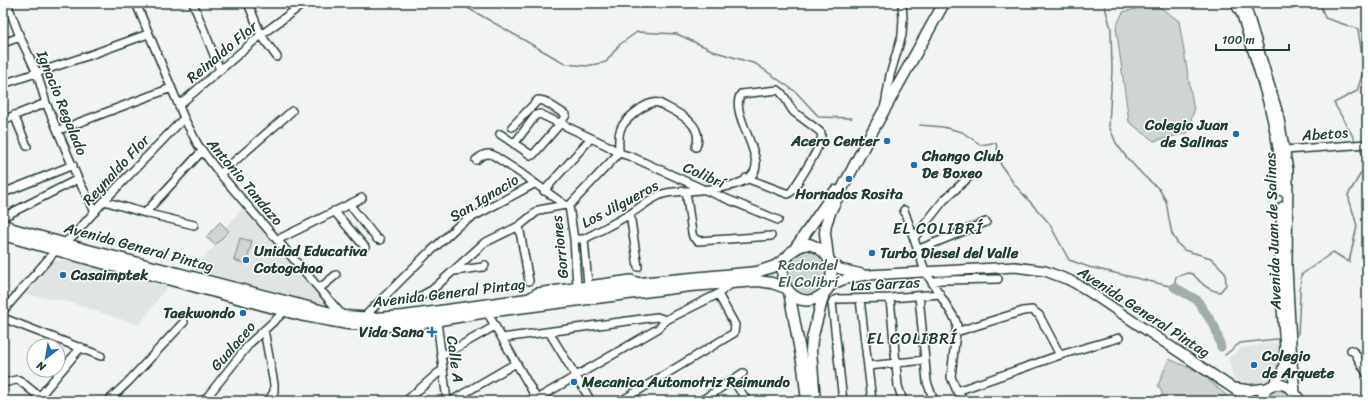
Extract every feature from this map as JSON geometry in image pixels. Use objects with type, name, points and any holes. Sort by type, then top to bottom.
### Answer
[{"type":"highway","points":[[815,401],[811,351],[812,339],[832,274],[825,233],[826,224],[831,210],[848,176],[944,3]]},
{"type":"highway","points":[[807,401],[803,367],[787,290],[782,274],[783,266],[786,258],[794,250],[832,195],[848,176]]},
{"type":"highway","name":"Avenida General Pintag","points":[[5,220],[13,229],[113,266],[285,311],[356,326],[395,326],[437,321],[487,312],[690,286],[763,281],[772,283],[787,290]]},
{"type":"highway","name":"Avenida General Pintag","points":[[3,235],[61,246],[343,316],[364,318],[404,316],[642,283],[757,272],[770,269],[786,258]]},
{"type":"highway","points":[[794,250],[803,245],[809,244],[820,249],[829,259]]},
{"type":"highway","points":[[787,290],[795,297],[808,301],[816,298],[826,290]]},
{"type":"main road","name":"Avenida Juan de Salinas","points":[[1235,3],[1242,15],[1273,108],[1282,182],[1279,267],[1285,348],[1284,368],[1260,401]]},
{"type":"main road","name":"Avenida Juan de Salinas","points":[[1243,3],[1247,11],[1285,150],[1288,170],[1287,267],[1295,392]]},
{"type":"main road","name":"Avenida General Pintag","points":[[829,259],[840,269],[868,275]]},
{"type":"main road","name":"Avenida General Pintag","points":[[826,290],[834,284],[846,279],[868,275],[924,271],[1015,267],[1029,268],[1054,274],[1082,287],[1252,401]]},
{"type":"main road","name":"Avenida General Pintag","points":[[1232,387],[1251,390],[1282,385],[1287,386],[1295,392]]},
{"type":"main road","points":[[1295,392],[1300,401]]},
{"type":"street","name":"Ignacio Regalado","points":[[6,3],[37,73],[46,103],[59,130],[78,179],[95,212]]},
{"type":"street","name":"Antonio Tandazo","points":[[136,3],[184,118],[198,146],[220,174],[343,316]]},
{"type":"street","points":[[194,3],[220,70]]},
{"type":"street","points":[[248,3],[261,35],[277,57]]},
{"type":"street","points":[[885,109],[890,75],[902,35],[902,3]]},
{"type":"street","name":"Reinaldo Flor","points":[[179,105],[261,35],[299,8],[302,4]]},
{"type":"street","points":[[3,84],[90,56],[148,34]]},
{"type":"street","points":[[3,43],[20,37]]},
{"type":"street","points":[[59,130],[171,88]]},
{"type":"street","points":[[775,90],[780,91],[789,107],[794,112],[808,124],[820,131],[822,135],[819,146],[790,193],[785,194],[746,178],[753,173],[756,168],[756,155],[740,113],[738,103],[741,94],[775,90]]},
{"type":"street","points":[[500,134],[533,155],[566,115],[544,101],[538,100],[512,127]]},
{"type":"street","points":[[421,296],[432,290],[484,243],[519,226],[539,210],[567,206],[619,154],[621,127],[627,120],[648,104],[656,102],[675,112],[696,127],[698,140],[696,147]]},
{"type":"street","points":[[3,120],[46,103]]},
{"type":"street","points":[[220,174],[292,111]]},
{"type":"street","name":"Colibrí","points":[[514,144],[537,115],[540,114],[608,146],[619,154],[632,157],[705,190],[778,220]]},
{"type":"street","points":[[14,115],[27,146]]},
{"type":"street","name":"Reynaldo Flor","points":[[3,311],[61,246],[74,235],[104,201],[184,118]]},
{"type":"street","points":[[544,191],[591,138]]},
{"type":"street","name":"Abetos","points":[[1285,150],[1366,144]]},
{"type":"street","points":[[145,213],[202,151]]},
{"type":"street","points":[[476,160],[484,154],[493,155],[567,206]]},
{"type":"street","points":[[3,193],[73,165]]},
{"type":"street","points":[[914,238],[943,202],[969,177]]},
{"type":"street","name":"Los Jilgueros","points":[[574,239],[584,239],[665,193],[722,188],[733,185],[746,178]]},
{"type":"street","points":[[5,220],[78,179]]},
{"type":"street","name":"San Ignacio","points":[[364,318],[429,252],[458,226],[534,184]]},
{"type":"street","points":[[686,191],[692,233],[693,237],[698,241],[771,236]]},
{"type":"street","points":[[277,240],[362,198]]},
{"type":"street","points":[[104,201],[194,225]]},
{"type":"street","points":[[349,204],[376,239],[380,240]]},
{"type":"street","name":"Gorriones","points":[[567,206],[574,239],[577,286]]},
{"type":"street","points":[[904,210],[924,271],[940,294],[957,325],[950,371],[952,382],[964,401]]},
{"type":"street","points":[[334,211],[365,247]]},
{"type":"street","points":[[630,214],[638,267]]},
{"type":"street","points":[[917,250],[986,222]]},
{"type":"street","points":[[519,226],[529,281]]},
{"type":"street","points":[[584,239],[588,284]]},
{"type":"street","points":[[454,271],[483,267],[485,265]]},
{"type":"street","points":[[320,288],[336,275]]},
{"type":"street","points":[[527,299],[537,292],[588,284],[631,279],[642,283]]},
{"type":"street","points":[[932,282],[940,280],[998,279]]},
{"type":"street","points":[[487,312],[536,400],[659,328],[666,320],[718,294],[725,288],[735,283]]},
{"type":"street","points":[[621,401],[734,333],[736,325],[718,294]]},
{"type":"street","name":"Las Garzas","points":[[843,401],[832,303],[836,300],[940,294]]},
{"type":"street","points":[[919,296],[927,382],[934,401]]},
{"type":"street","points":[[890,298],[898,386],[903,401]]},
{"type":"street","points":[[860,299],[872,401]]},
{"type":"street","points":[[956,332],[1023,310],[1032,310],[1039,314],[1060,355]]},
{"type":"street","name":"Gualaceo","points":[[204,401],[250,343],[285,311]]},
{"type":"street","points":[[502,338],[657,317],[666,320]]},
{"type":"street","points":[[3,318],[100,356]]},
{"type":"street","name":"Calle A","points":[[437,321],[448,401]]},
{"type":"street","points":[[108,401],[128,382],[184,322]]},
{"type":"street","points":[[442,356],[495,326]]},
{"type":"street","points":[[264,330],[274,384],[274,392],[268,401]]},
{"type":"street","points":[[549,332],[591,401]]},
{"type":"street","points":[[957,391],[1060,355],[1119,338]]},
{"type":"street","points":[[3,383],[19,380],[38,399],[80,347]]},
{"type":"street","points":[[1351,350],[1355,353],[1367,374]]},
{"type":"street","points":[[868,366],[925,360]]},
{"type":"street","points":[[452,401],[516,363]]},
{"type":"street","points":[[406,401],[438,373],[444,370]]},
{"type":"street","points":[[704,399],[743,373]]},
{"type":"street","points":[[733,380],[747,401]]},
{"type":"street","points":[[416,392],[417,401]]},
{"type":"shaded area","name":"Unidad Educativa Cotogchoa","points":[[244,207],[327,302],[326,305],[192,269],[230,231],[226,227]]},
{"type":"shaded area","points":[[72,260],[167,287],[139,325],[69,302],[26,294],[53,261]]},
{"type":"shaded area","name":"Colegio de Arquete","points":[[1280,342],[1281,358],[1276,371],[1265,381],[1252,384],[1233,380],[1229,358],[1241,348]]},
{"type":"green space","points":[[1156,4],[1179,21],[1194,111],[1187,133],[1154,141],[1129,122],[1116,27],[1123,12]]},
{"type":"green space","points":[[220,222],[229,231],[215,245],[206,237]]},
{"type":"green space","points":[[240,238],[252,241],[246,264],[234,260]]},
{"type":"green space","name":"Redondel El Colibrí","points":[[806,250],[815,252],[821,256],[828,269],[827,277],[825,284],[820,290],[811,295],[798,295],[787,279],[792,262],[801,252]]},
{"type":"green space","points":[[1169,359],[1201,373],[1226,395],[1229,401],[1166,401],[1158,385]]},
{"type":"green space","points":[[1278,390],[1287,393],[1291,396],[1293,401],[1265,401],[1270,393]]},
{"type":"waterway","points":[[459,3],[566,64],[586,66],[606,62],[619,45],[637,32],[677,34],[716,52],[756,64],[796,92],[819,117],[852,118]]},
{"type":"waterway","points":[[920,125],[943,127],[962,132],[981,145],[996,143],[1001,165],[1014,184],[1049,223],[1069,260],[1089,267],[1174,287],[1176,277],[1188,273],[1193,274],[1208,288],[1220,292],[1226,285],[1225,272],[1211,258],[1184,250],[1178,244],[1172,234],[1166,201],[1159,189],[1127,158],[1116,143],[1109,126],[1112,70],[1111,29],[1104,3]]},
{"type":"waterway","points":[[1320,3],[1325,18],[1358,29],[1364,69],[1357,91],[1334,103],[1356,142]]},
{"type":"waterway","points":[[1359,147],[1367,162]]},
{"type":"waterway","points":[[1298,335],[1301,275],[1333,252],[1349,262],[1357,226],[1348,195],[1367,163]]},
{"type":"waterway","points":[[1174,287],[1197,300],[1215,327],[1221,347]]},
{"type":"waterway","points":[[1225,355],[1240,343],[1278,339]]},
{"type":"place","name":"Colegio Juan de Salinas","points":[[1236,134]]},
{"type":"place","name":"Acero Center","points":[[887,141]]},
{"type":"place","name":"Chango Club De Boxeo","points":[[914,165]]},
{"type":"place","name":"Hornados Rosita","points":[[849,179]]},
{"type":"place","name":"Turbo Diesel del Valle","points":[[872,253]]},
{"type":"place","name":"Unidad Educativa Cotogchoa","points":[[246,260]]},
{"type":"place","name":"Casaimptek","points":[[63,275]]},
{"type":"place","name":"Taekwondo","points":[[243,313]]},
{"type":"place","name":"Vida Sana","points":[[432,332]]},
{"type":"place","name":"Colegio de Arquete","points":[[1254,365]]},
{"type":"place","name":"Mecanica Automotriz Reimundo","points":[[574,382]]},
{"type":"district","name":"EL COLIBRÍ","points":[[938,228]]},
{"type":"district","name":"EL COLIBRÍ","points":[[912,338]]}]
